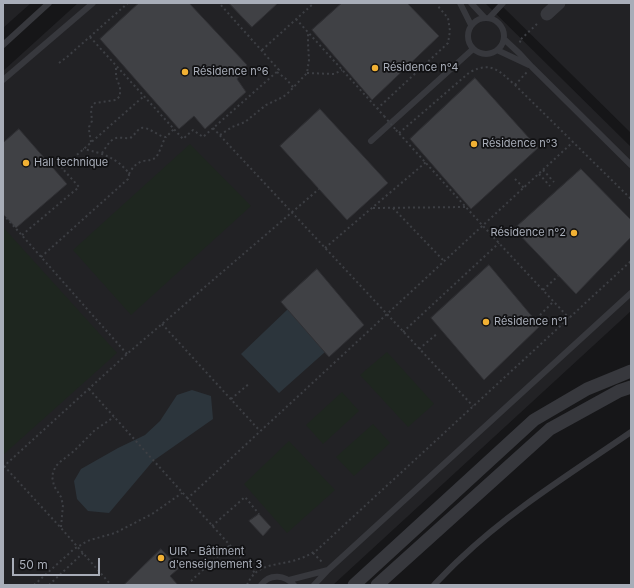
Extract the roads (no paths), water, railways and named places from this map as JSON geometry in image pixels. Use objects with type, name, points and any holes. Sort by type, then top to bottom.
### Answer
[{"type":"street","points":[[547,14],[559,3]]},
{"type":"street","points":[[354,585],[534,420],[587,389],[631,371]]},
{"type":"street","points":[[377,585],[550,429],[619,391],[631,387]]},
{"type":"lane","points":[[3,45],[49,3]]},
{"type":"lane","points":[[3,80],[93,3]]},
{"type":"lane","points":[[460,3],[471,25]]},
{"type":"lane","points":[[471,3],[487,18],[499,23],[504,33],[502,45],[497,50],[485,54],[478,53],[469,44],[468,31],[471,25],[477,20],[487,18],[502,3]]},
{"type":"lane","points":[[504,39],[631,165]]},
{"type":"lane","points":[[371,141],[473,49]]},
{"type":"lane","points":[[497,50],[532,67]]},
{"type":"lane","points":[[314,585],[328,570],[631,293]]},
{"type":"lane","points":[[434,585],[459,559],[502,522],[631,432]]},
{"type":"lane","points":[[288,580],[328,570]]},
{"type":"lane","points":[[261,585],[269,578],[276,577],[282,577],[294,585]]},
{"type":"place","name":"Résidence n°4","points":[[375,68]]},
{"type":"place","name":"Résidence n°6","points":[[185,72]]},
{"type":"place","name":"Résidence n°3","points":[[474,144]]},
{"type":"place","name":"Hall technique","points":[[26,163]]},
{"type":"place","name":"Résidence n°2","points":[[574,233]]},
{"type":"place","name":"Résidence n°1","points":[[486,322]]},
{"type":"place","name":"UIR - Bâtiment d'enseignement 3","points":[[161,558]]}]
